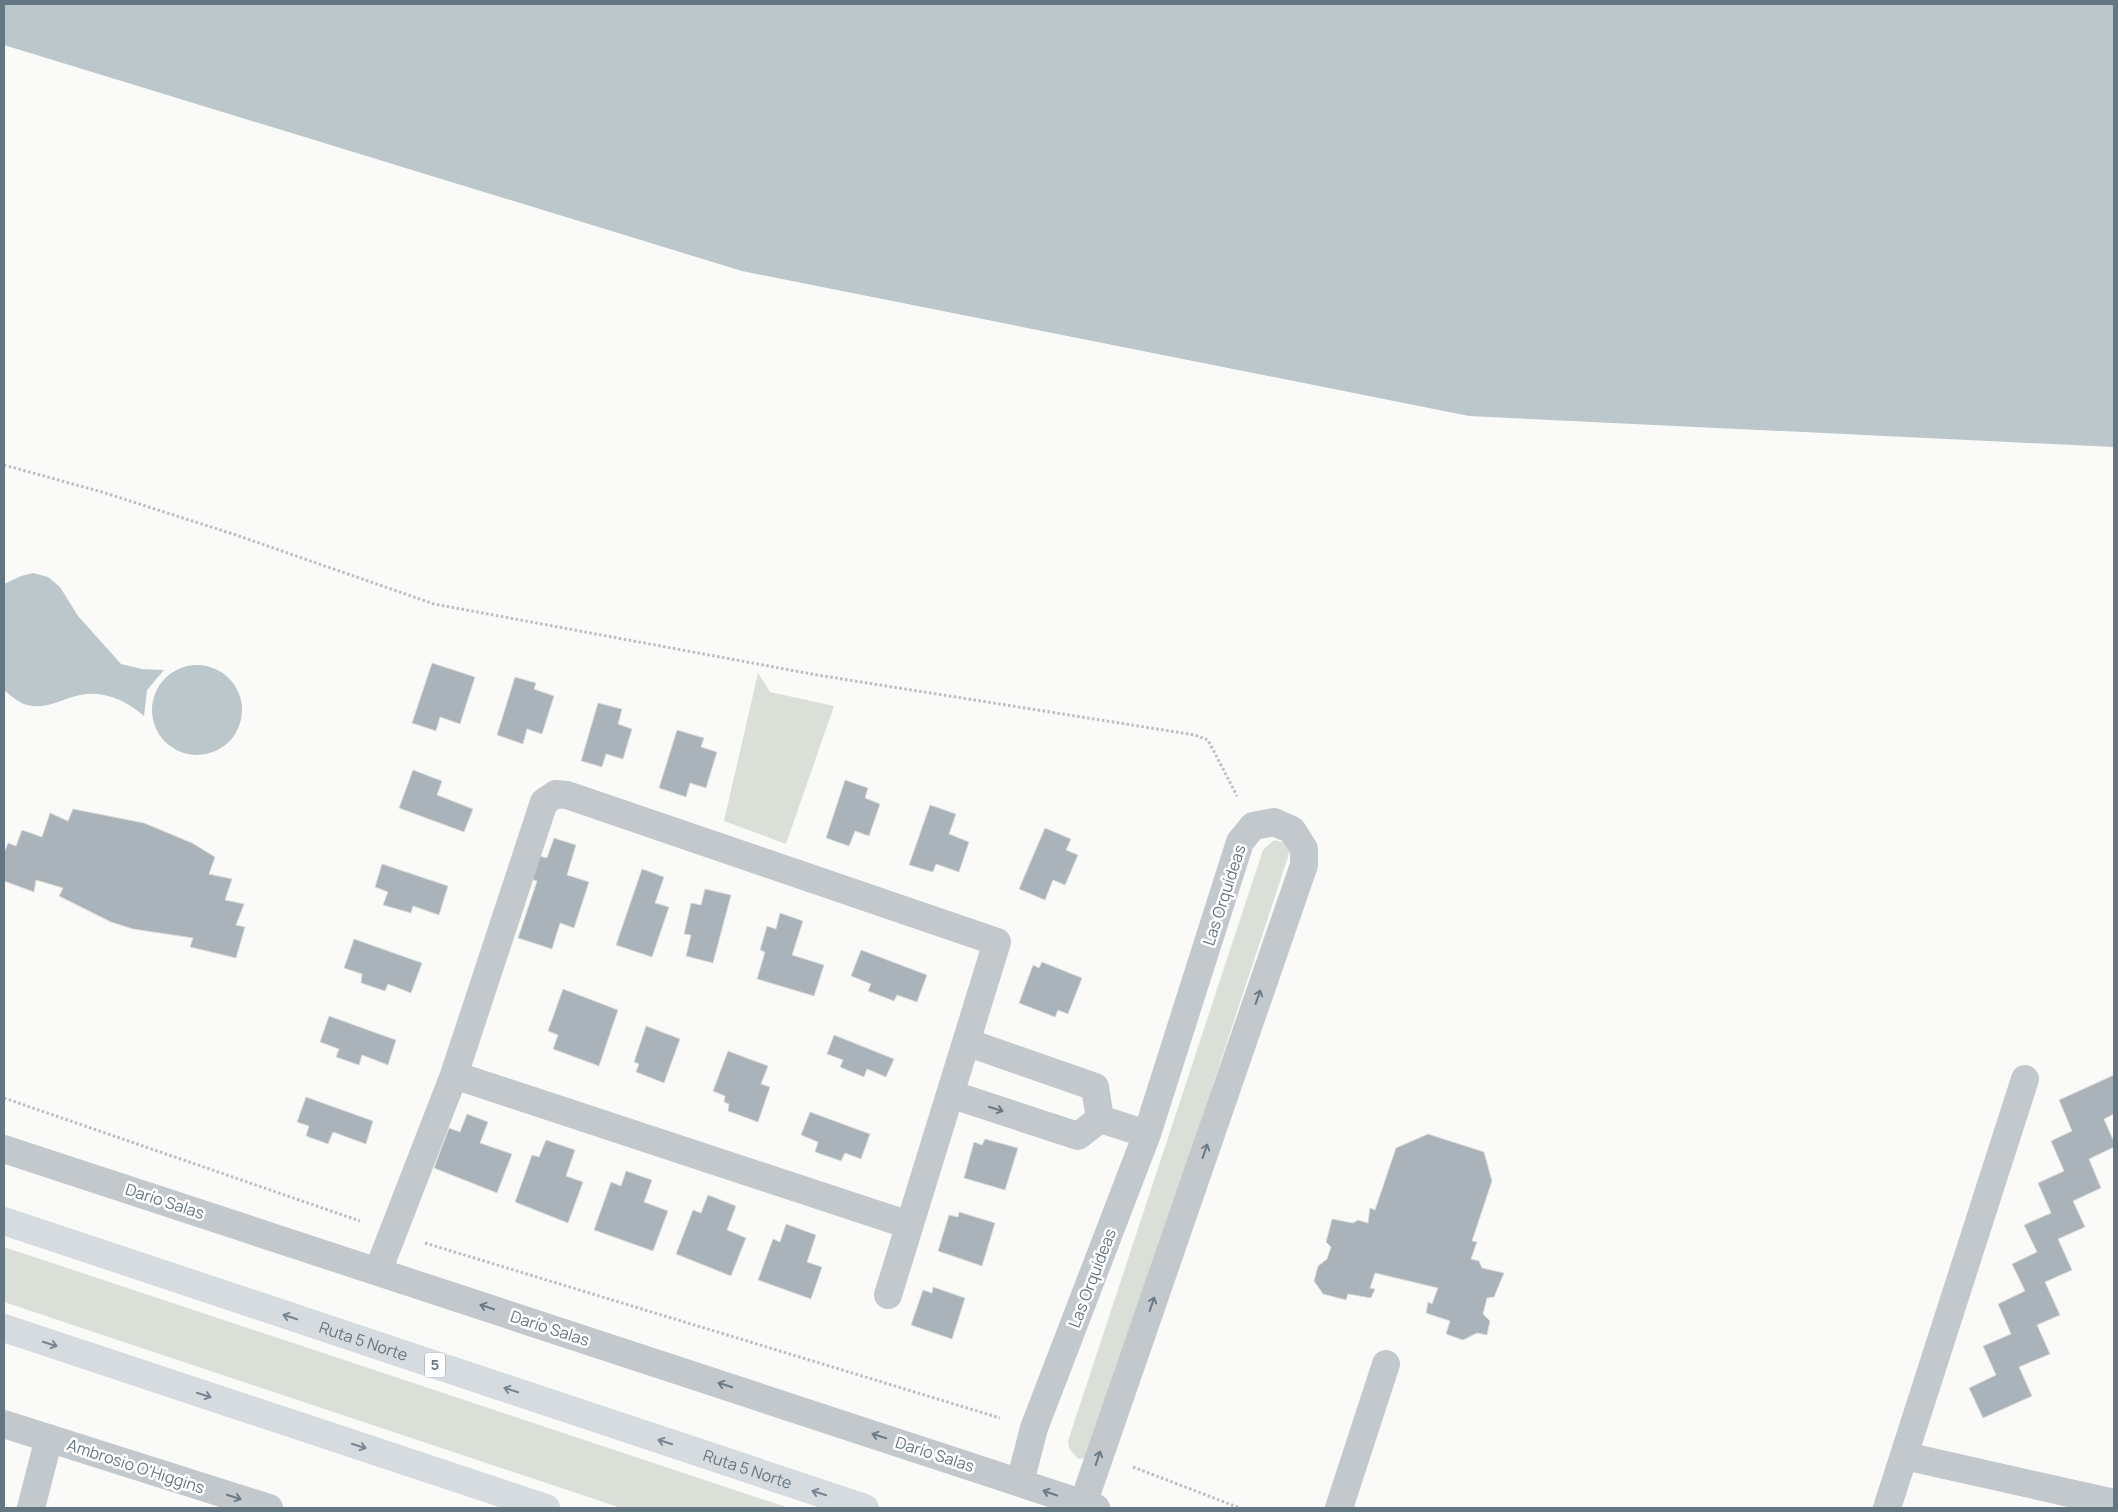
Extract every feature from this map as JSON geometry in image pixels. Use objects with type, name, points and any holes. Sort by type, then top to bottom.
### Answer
[{"type":"highway","name":"Ruta 5 Norte","points":[[4,1222],[866,1508]]},
{"type":"highway","points":[[4,1328],[546,1508]]},
{"type":"street","points":[[378,1271],[454,1075],[544,802],[556,794],[567,795],[997,942],[888,1295]]},
{"type":"street","name":"Las Orquídeas","points":[[1020,1482],[1034,1428],[1147,1134],[1240,842],[1253,826],[1274,822],[1292,830],[1304,849],[1304,865],[1099,1455],[1090,1506]]},
{"type":"street","points":[[966,1042],[1095,1087],[1100,1119]]},
{"type":"street","points":[[454,1075],[909,1225]]},
{"type":"street","points":[[1887,1508],[2025,1079]]},
{"type":"street","points":[[950,1094],[1078,1136],[1100,1119]]},
{"type":"street","points":[[1100,1119],[1147,1134]]},
{"type":"street","name":"Darío Salas","points":[[4,1149],[1090,1506]]},
{"type":"street","points":[[1339,1508],[1386,1364]]},
{"type":"street","name":"Ambrosio O'Higgins","points":[[4,1424],[269,1508]]},
{"type":"street","points":[[31,1508],[49,1438]]},
{"type":"street","points":[[1905,1456],[2114,1503]]},
{"type":"path","points":[[4,465],[138,503],[434,604],[817,675],[1195,735],[1208,740],[1212,753],[1253,826]]},
{"type":"path","points":[[4,1098],[393,1232],[1034,1428]]},
{"type":"path","points":[[1099,1455],[1240,1508]]},
{"type":"shaded area","points":[[4,4],[2114,4],[2114,447],[1469,416],[742,271],[4,45]]},
{"type":"shaded area","points":[[33,573],[48,577],[60,587],[78,616],[121,664],[142,669],[164,670],[147,690],[144,716],[129,705],[104,695],[86,694],[46,705],[33,706],[21,703],[4,690],[4,584]]},
{"type":"shaded area","points":[[197,665],[214,669],[229,678],[238,693],[242,710],[238,727],[229,742],[214,751],[197,755],[180,751],[165,742],[156,727],[152,710],[156,693],[165,678],[180,669]]},
{"type":"shaded area","points":[[758,673],[770,692],[834,706],[786,844],[724,821]]},
{"type":"shaded area","points":[[1274,840],[1287,843],[1289,854],[1096,1439],[1085,1458],[1078,1459],[1069,1448],[1068,1441],[1263,850]]},
{"type":"shaded area","points":[[4,1247],[789,1508],[621,1508],[4,1302]]},
{"type":"building","points":[[432,663],[475,677],[460,724],[440,717],[436,731],[412,723]]},
{"type":"building","points":[[515,677],[536,683],[534,689],[554,696],[542,734],[527,729],[523,744],[497,735]]},
{"type":"building","points":[[598,703],[622,709],[618,724],[632,729],[623,759],[606,754],[602,767],[581,761]]},
{"type":"building","points":[[677,730],[704,738],[701,747],[717,752],[706,788],[690,783],[686,797],[659,788]]},
{"type":"building","points":[[413,770],[442,781],[437,795],[473,809],[464,832],[399,808]]},
{"type":"building","points":[[845,780],[868,788],[865,798],[880,804],[869,836],[855,831],[849,846],[826,838]]},
{"type":"building","points":[[930,805],[956,814],[949,834],[969,842],[959,872],[936,864],[933,872],[909,865]]},
{"type":"building","points":[[73,809],[144,823],[192,843],[215,857],[209,874],[232,879],[225,900],[244,904],[236,925],[245,927],[236,958],[190,947],[193,938],[133,929],[111,922],[59,896],[63,888],[36,880],[34,892],[4,881],[4,853],[8,843],[16,846],[22,830],[42,837],[50,813],[68,821]]},
{"type":"building","points":[[1045,828],[1071,839],[1066,850],[1078,855],[1065,885],[1053,880],[1045,900],[1019,889]]},
{"type":"building","points":[[554,838],[576,845],[567,875],[589,882],[574,928],[560,923],[552,949],[518,938],[537,881],[531,879],[539,856],[547,858]]},
{"type":"building","points":[[382,864],[448,886],[439,915],[413,906],[411,913],[383,905],[388,892],[375,887]]},
{"type":"building","points":[[642,869],[664,877],[655,903],[669,907],[652,957],[616,945]]},
{"type":"building","points":[[705,889],[731,895],[713,963],[686,956],[691,935],[684,934],[691,903],[701,905]]},
{"type":"building","points":[[780,913],[803,921],[792,955],[824,965],[814,996],[757,979],[765,952],[760,950],[767,926],[776,929]]},
{"type":"building","points":[[354,939],[422,963],[411,993],[388,984],[385,991],[361,983],[362,974],[344,968]]},
{"type":"building","points":[[861,950],[927,975],[917,1002],[897,995],[894,1001],[868,991],[871,984],[851,976]]},
{"type":"building","points":[[1042,962],[1082,978],[1068,1014],[1058,1010],[1055,1017],[1019,1003],[1033,965],[1039,968]]},
{"type":"building","points":[[563,989],[618,1010],[599,1066],[553,1049],[558,1035],[548,1031]]},
{"type":"building","points":[[329,1016],[396,1040],[388,1065],[362,1055],[359,1065],[336,1057],[339,1049],[320,1042]]},
{"type":"building","points":[[646,1026],[680,1039],[664,1083],[636,1072],[639,1064],[634,1062]]},
{"type":"building","points":[[834,1035],[894,1059],[886,1077],[867,1069],[864,1077],[840,1067],[843,1060],[827,1054]]},
{"type":"building","points":[[728,1051],[768,1066],[761,1084],[770,1087],[758,1122],[728,1111],[729,1104],[724,1102],[725,1096],[713,1091]]},
{"type":"building","points":[[2114,1075],[2114,1114],[2104,1119],[2114,1142],[2114,1147],[2089,1159],[2101,1188],[2073,1201],[2085,1227],[2058,1239],[2072,1270],[2045,1282],[2060,1315],[2037,1325],[2050,1354],[2019,1367],[2032,1396],[1983,1418],[1969,1388],[1996,1375],[1983,1346],[2011,1334],[1998,1304],[2025,1291],[2012,1264],[2037,1252],[2024,1225],[2051,1213],[2038,1183],[2064,1171],[2051,1141],[2072,1131],[2059,1100]]},
{"type":"building","points":[[306,1097],[373,1121],[366,1144],[333,1132],[328,1144],[306,1136],[309,1126],[297,1122]]},
{"type":"building","points":[[810,1112],[870,1134],[861,1159],[845,1153],[841,1161],[815,1152],[818,1142],[801,1135]]},
{"type":"building","points":[[467,1114],[488,1122],[480,1143],[512,1154],[497,1193],[434,1168],[449,1128],[460,1132]]},
{"type":"building","points":[[1428,1134],[1484,1152],[1492,1181],[1472,1241],[1477,1242],[1471,1259],[1479,1261],[1482,1268],[1504,1273],[1494,1297],[1487,1298],[1483,1314],[1490,1321],[1487,1335],[1477,1333],[1463,1340],[1446,1334],[1450,1321],[1426,1313],[1428,1302],[1432,1304],[1438,1288],[1375,1273],[1370,1288],[1375,1289],[1371,1298],[1348,1294],[1346,1300],[1323,1294],[1314,1281],[1318,1266],[1327,1259],[1331,1247],[1326,1242],[1332,1219],[1353,1223],[1358,1220],[1368,1223],[1370,1208],[1375,1210],[1396,1148]]},
{"type":"building","points":[[985,1139],[1018,1148],[1005,1190],[964,1178],[974,1142],[982,1145]]},
{"type":"building","points":[[546,1140],[575,1150],[566,1176],[583,1182],[568,1223],[515,1202],[532,1155],[539,1157]]},
{"type":"building","points":[[626,1171],[652,1180],[644,1202],[668,1211],[653,1251],[594,1230],[611,1182],[621,1186]]},
{"type":"building","points":[[708,1195],[736,1206],[727,1230],[746,1238],[731,1276],[676,1254],[693,1210],[701,1213]]},
{"type":"building","points":[[959,1212],[995,1223],[982,1266],[938,1251],[949,1215],[958,1217]]},
{"type":"building","points":[[786,1224],[816,1235],[807,1262],[822,1267],[811,1299],[758,1280],[773,1239],[780,1242]]},
{"type":"building","points":[[933,1287],[965,1298],[952,1339],[911,1325],[923,1290],[932,1293]]}]
